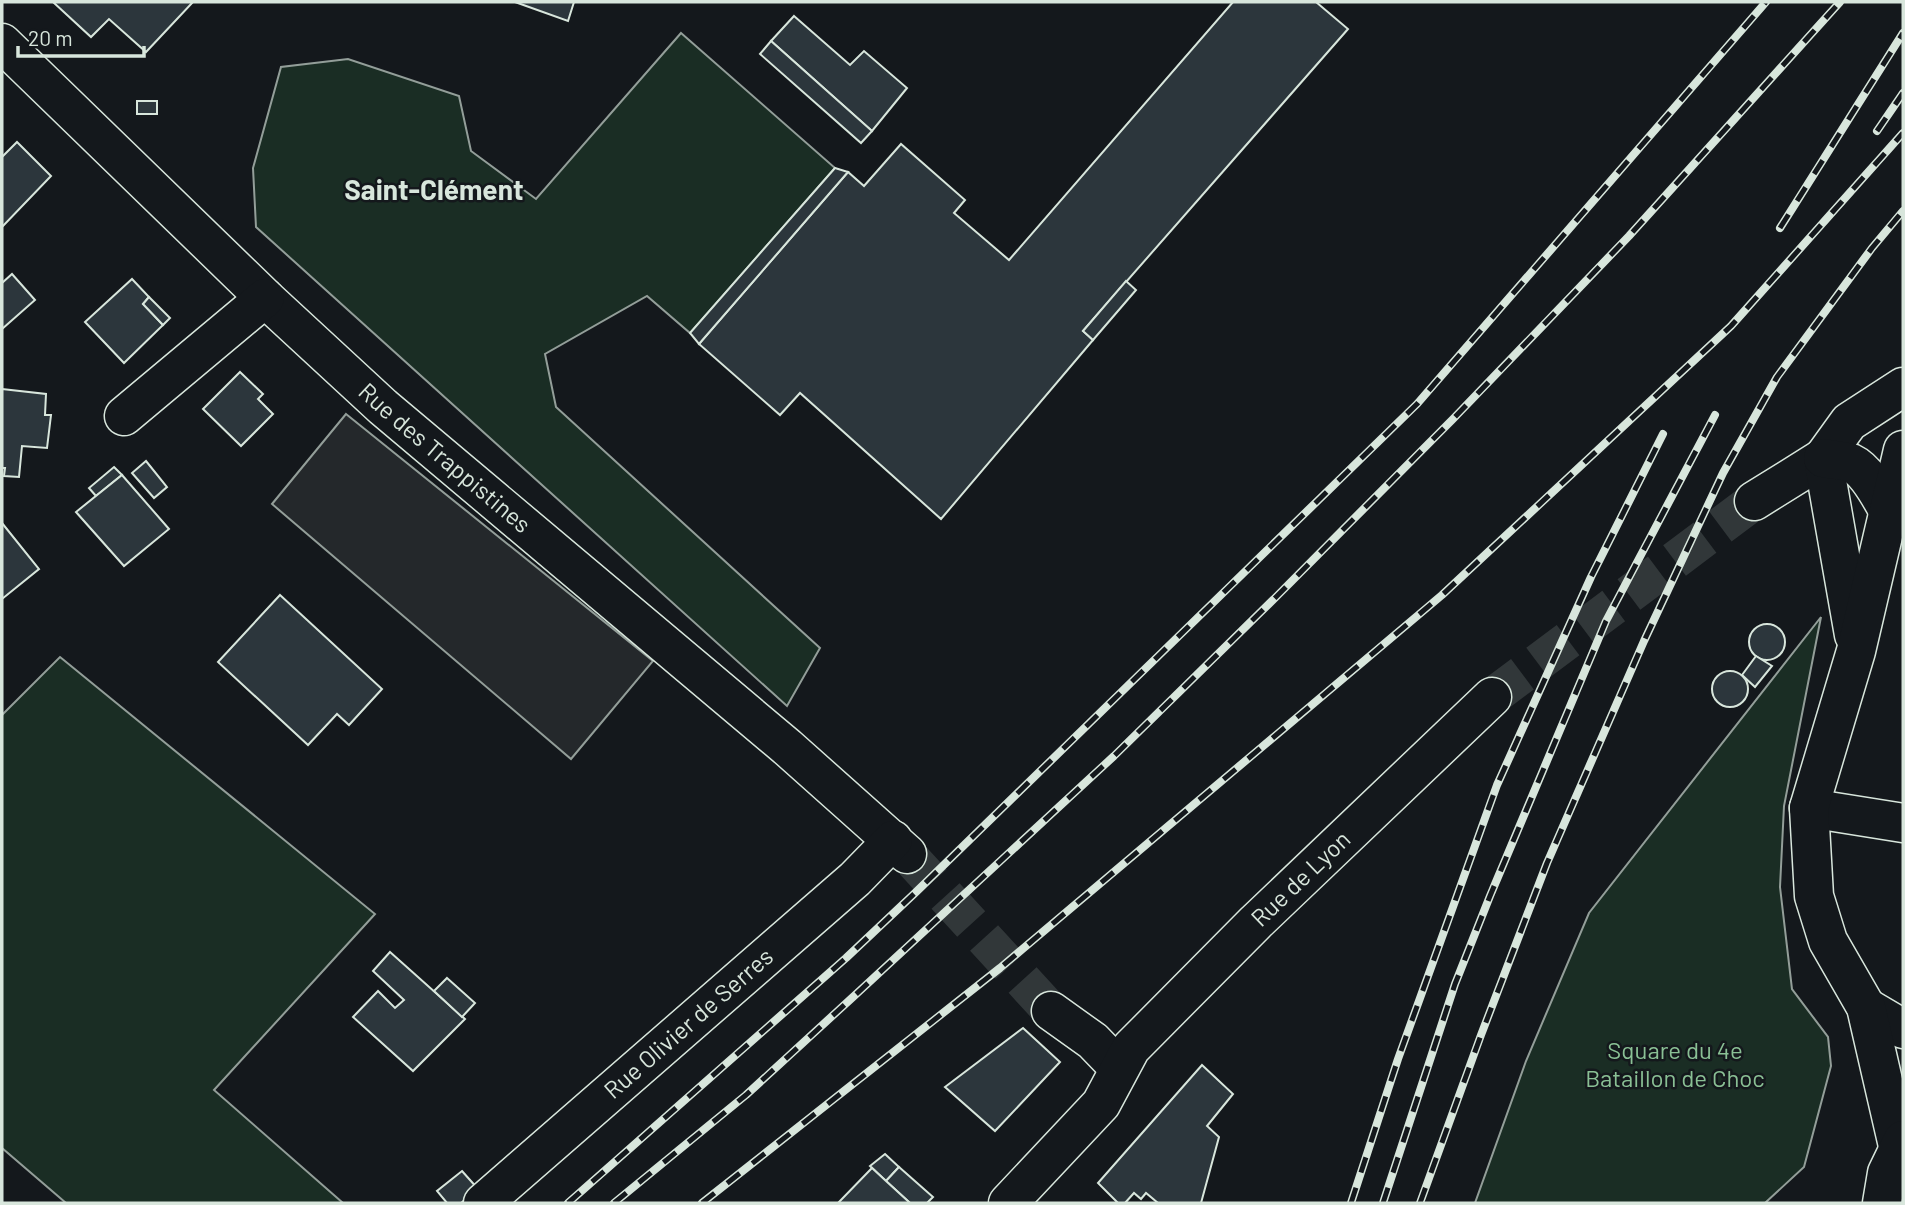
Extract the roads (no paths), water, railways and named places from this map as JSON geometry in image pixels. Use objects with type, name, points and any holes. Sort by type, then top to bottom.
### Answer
[{"type":"street","name":"Rue des Trappistines","points":[[2,43],[265,298],[383,407],[787,747],[900,847]]},
{"type":"street","points":[[124,416],[265,298]]},
{"type":"street","points":[[1754,501],[1823,458],[1849,422],[1903,387]]},
{"type":"street","points":[[1882,1203],[1887,1173],[1901,1143],[1866,1007],[1828,941],[1814,896],[1809,808],[1856,652],[1903,450]]},
{"type":"street","points":[[1823,458],[1851,463],[1862,472],[1889,512]]},
{"type":"street","points":[[1823,458],[1856,652]]},
{"type":"street","name":"Rue de Lyon","points":[[1008,1203],[1101,1104],[1131,1048],[1256,922],[1492,697]]},
{"type":"street","points":[[1809,808],[1903,824]]},
{"type":"street","name":"Rue Olivier de Serres","points":[[483,1203],[845,888],[900,847]]},
{"type":"street","points":[[1866,1007],[1903,1029]]},
{"type":"street","points":[[1051,1011],[1093,1041],[1119,1068]]},
{"type":"tunnel","points":[[1492,697],[1754,501]]},
{"type":"tunnel","points":[[907,854],[1051,1011]]},
{"type":"railway","points":[[568,1203],[846,958],[1417,404],[1766,2]]},
{"type":"railway","points":[[614,1203],[746,1095],[1114,756],[1453,419],[1629,236],[1840,2]]},
{"type":"railway","points":[[1780,228],[1903,33]]},
{"type":"railway","points":[[1877,131],[1903,93]]},
{"type":"railway","points":[[702,1203],[1000,968],[1442,595],[1731,326],[1903,133]]},
{"type":"railway","points":[[1420,1203],[1547,863],[1644,641],[1723,473],[1777,377],[1872,248],[1903,211]]},
{"type":"railway","points":[[1383,1203],[1455,984],[1490,896],[1606,621],[1715,415]]},
{"type":"railway","points":[[1351,1203],[1398,1059],[1497,785],[1591,577],[1663,434]]},
{"type":"district","name":"Saint-Clément","points":[[434,190]]},
{"type":"park label","name":"Square du 4e Bataillon de Choc","points":[[1675,1065]]}]
